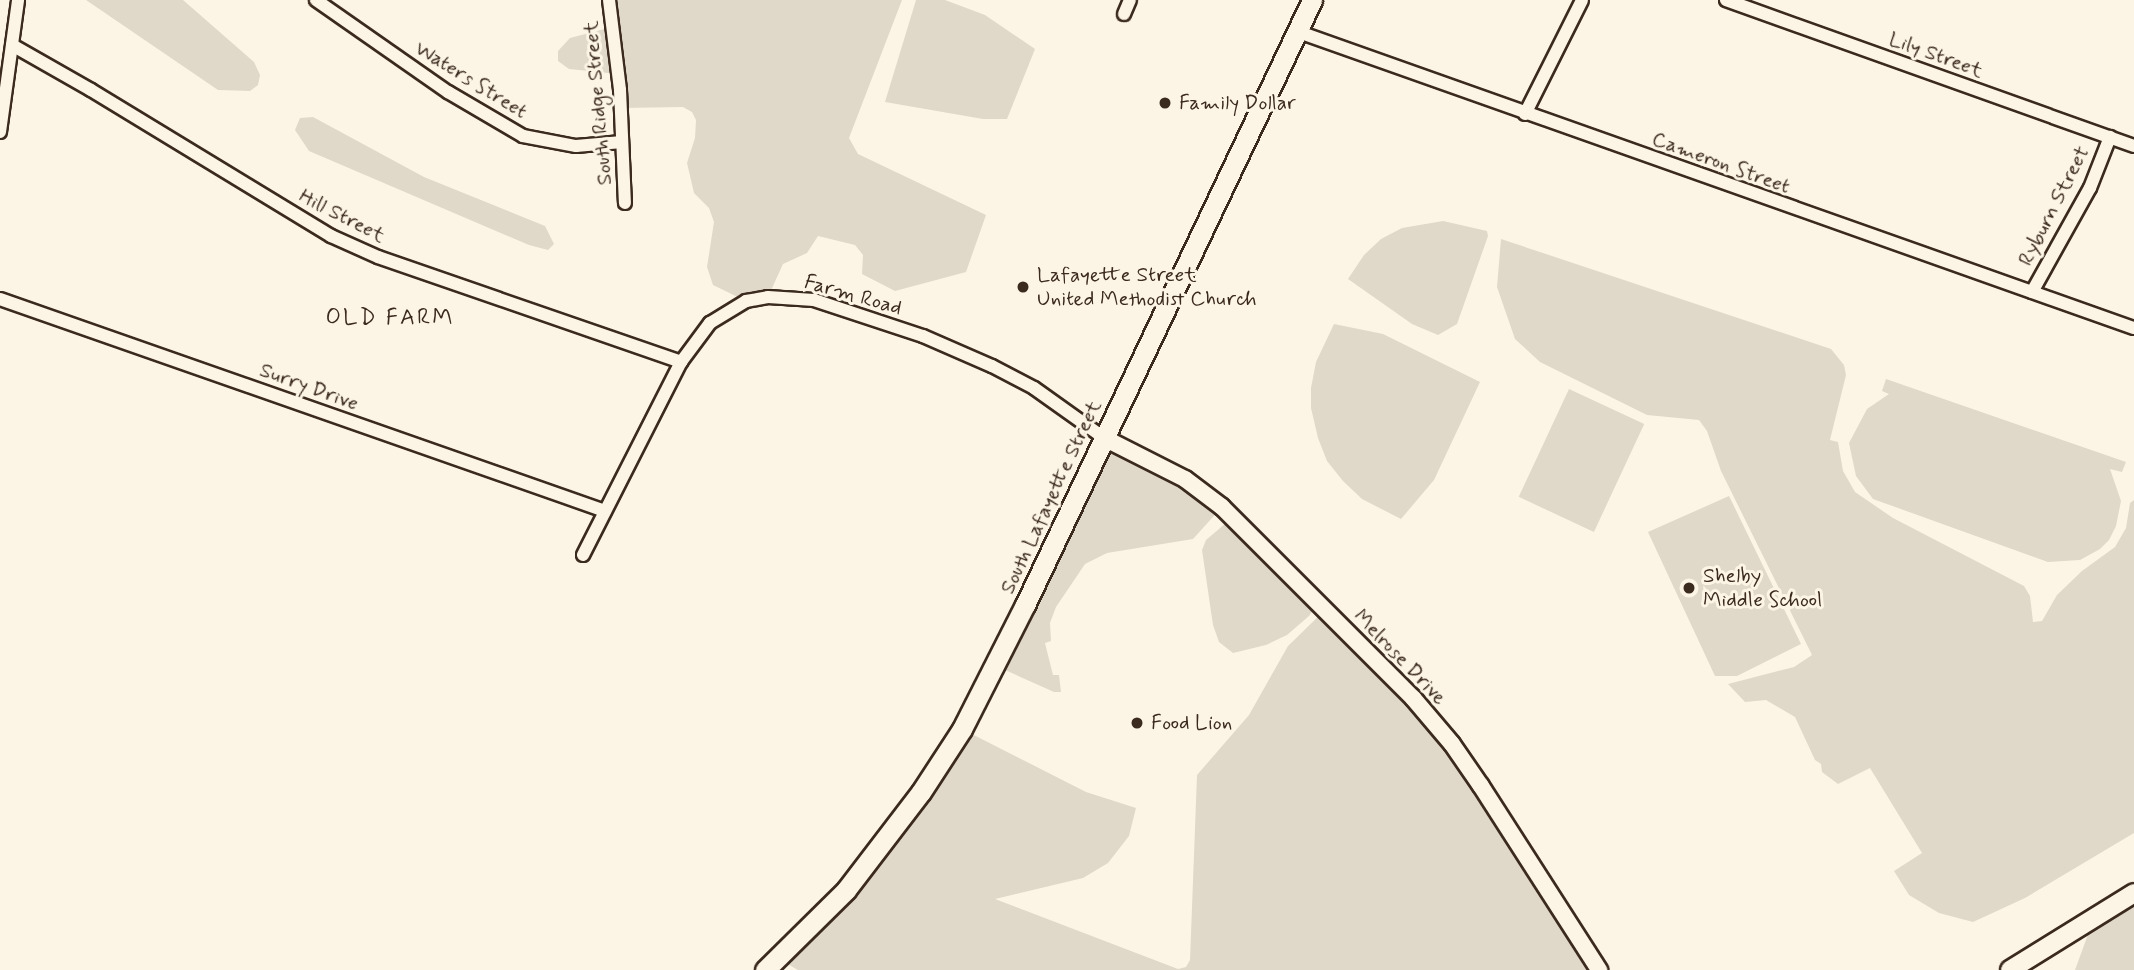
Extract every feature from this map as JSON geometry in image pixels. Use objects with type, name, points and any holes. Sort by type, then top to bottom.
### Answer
[{"type":"main road","name":"South Lafayette Street","points":[[765,970],[846,890],[921,792],[962,729],[1002,653],[1312,0]]},
{"type":"main road","points":[[2010,970],[2134,893]]},
{"type":"street","points":[[0,132],[18,0]]},
{"type":"street","name":"Waters Street","points":[[316,0],[448,92],[523,136],[576,146],[622,142]]},
{"type":"street","name":"South Ridge Street","points":[[609,0],[620,90],[625,203]]},
{"type":"street","points":[[1124,13],[1130,0]]},
{"type":"street","points":[[1525,114],[1582,0]]},
{"type":"street","name":"Lily Street","points":[[1726,0],[2134,146]]},
{"type":"street","name":"Cameron Street","points":[[1296,31],[2134,328]]},
{"type":"street","name":"Hill Street","points":[[12,46],[91,90],[331,236],[377,257],[681,362]]},
{"type":"street","name":"Ryburn Street","points":[[2032,292],[2090,188],[2110,137]]},
{"type":"street","name":"Farm Road","points":[[583,555],[681,362],[710,323],[746,301],[779,297],[814,300],[923,336],[992,366],[1034,388],[1104,438]]},
{"type":"street","name":"Surry Drive","points":[[0,299],[605,511]]},
{"type":"street","name":"Melrose Drive","points":[[1104,438],[1185,479],[1222,507],[1413,698],[1452,744],[1481,786],[1599,970]]},
{"type":"shaded area","points":[[86,0],[183,0],[254,62],[260,75],[258,85],[250,91],[218,90]]},
{"type":"shaded area","points":[[609,0],[902,0],[849,138],[858,154],[986,215],[966,272],[895,291],[862,274],[863,255],[855,245],[818,236],[807,253],[783,264],[768,297],[746,301],[713,285],[707,267],[714,222],[709,208],[694,193],[687,163],[695,138],[696,120],[692,112],[683,107],[621,108],[618,74],[569,69],[558,61],[558,51],[570,38],[612,27]]},
{"type":"shaded area","points":[[916,0],[945,0],[985,15],[1035,49],[1007,119],[983,119],[885,102]]},
{"type":"shaded area","points":[[313,117],[424,177],[545,226],[554,244],[548,250],[529,245],[309,151],[295,130],[300,118]]},
{"type":"shaded area","points":[[1443,221],[1487,231],[1488,236],[1457,324],[1438,335],[1412,324],[1348,279],[1364,255],[1381,239],[1402,228]]},
{"type":"shaded area","points":[[1501,239],[1831,349],[1844,365],[1846,375],[1830,440],[1838,442],[1843,471],[1855,492],[1893,518],[2024,586],[2030,596],[2033,622],[2042,621],[2057,595],[2082,571],[2115,547],[2126,528],[2130,503],[2134,500],[2134,833],[2025,898],[1973,922],[1939,913],[1909,895],[1894,871],[1922,853],[1870,768],[1838,784],[1822,772],[1821,764],[1815,760],[1795,717],[1766,700],[1745,702],[1728,684],[1794,667],[1812,655],[1721,471],[1707,431],[1699,420],[1647,415],[1540,362],[1515,339],[1497,287]]},
{"type":"shaded area","points":[[1334,324],[1383,334],[1480,382],[1434,480],[1401,519],[1362,499],[1343,481],[1327,461],[1318,438],[1311,408],[1311,388],[1316,362]]},
{"type":"shaded area","points":[[1886,379],[2126,462],[2122,472],[2110,469],[2121,501],[2116,526],[2109,540],[2100,549],[2080,560],[2048,562],[1873,499],[1856,476],[1849,443],[1867,409],[1889,394],[1882,391]]},
{"type":"shaded area","points":[[1569,389],[1644,424],[1594,532],[1519,497]]},
{"type":"shaded area","points":[[1104,438],[1222,507],[1193,539],[1107,553],[1085,564],[1056,607],[1050,623],[1051,641],[1045,643],[1053,675],[1059,675],[1061,692],[1054,692],[996,666]]},
{"type":"shaded area","points":[[1729,496],[1801,644],[1737,676],[1715,676],[1648,532]]},
{"type":"shaded area","points":[[1233,517],[1318,603],[1309,616],[1287,635],[1266,645],[1233,653],[1219,642],[1213,625],[1202,550],[1206,540]]},
{"type":"shaded area","points":[[1325,610],[1414,699],[1599,970],[798,970],[777,958],[799,938],[962,729],[1086,792],[1136,808],[1129,836],[1108,863],[1083,878],[995,899],[1178,969],[1186,967],[1190,960],[1197,775],[1249,715],[1288,646]]},
{"type":"shaded area","points":[[2134,893],[2134,970],[2075,970],[2094,918]]},
{"type":"place","name":"Family Dollar","points":[[1165,103]]},
{"type":"place","name":"Lafayette Street United Methodist Church","points":[[1023,287]]},
{"type":"place","name":"Shelby Middle School","points":[[1689,588]]},
{"type":"place","name":"Food Lion","points":[[1137,723]]},
{"type":"district","name":"OLD FARM","points":[[390,318]]}]
